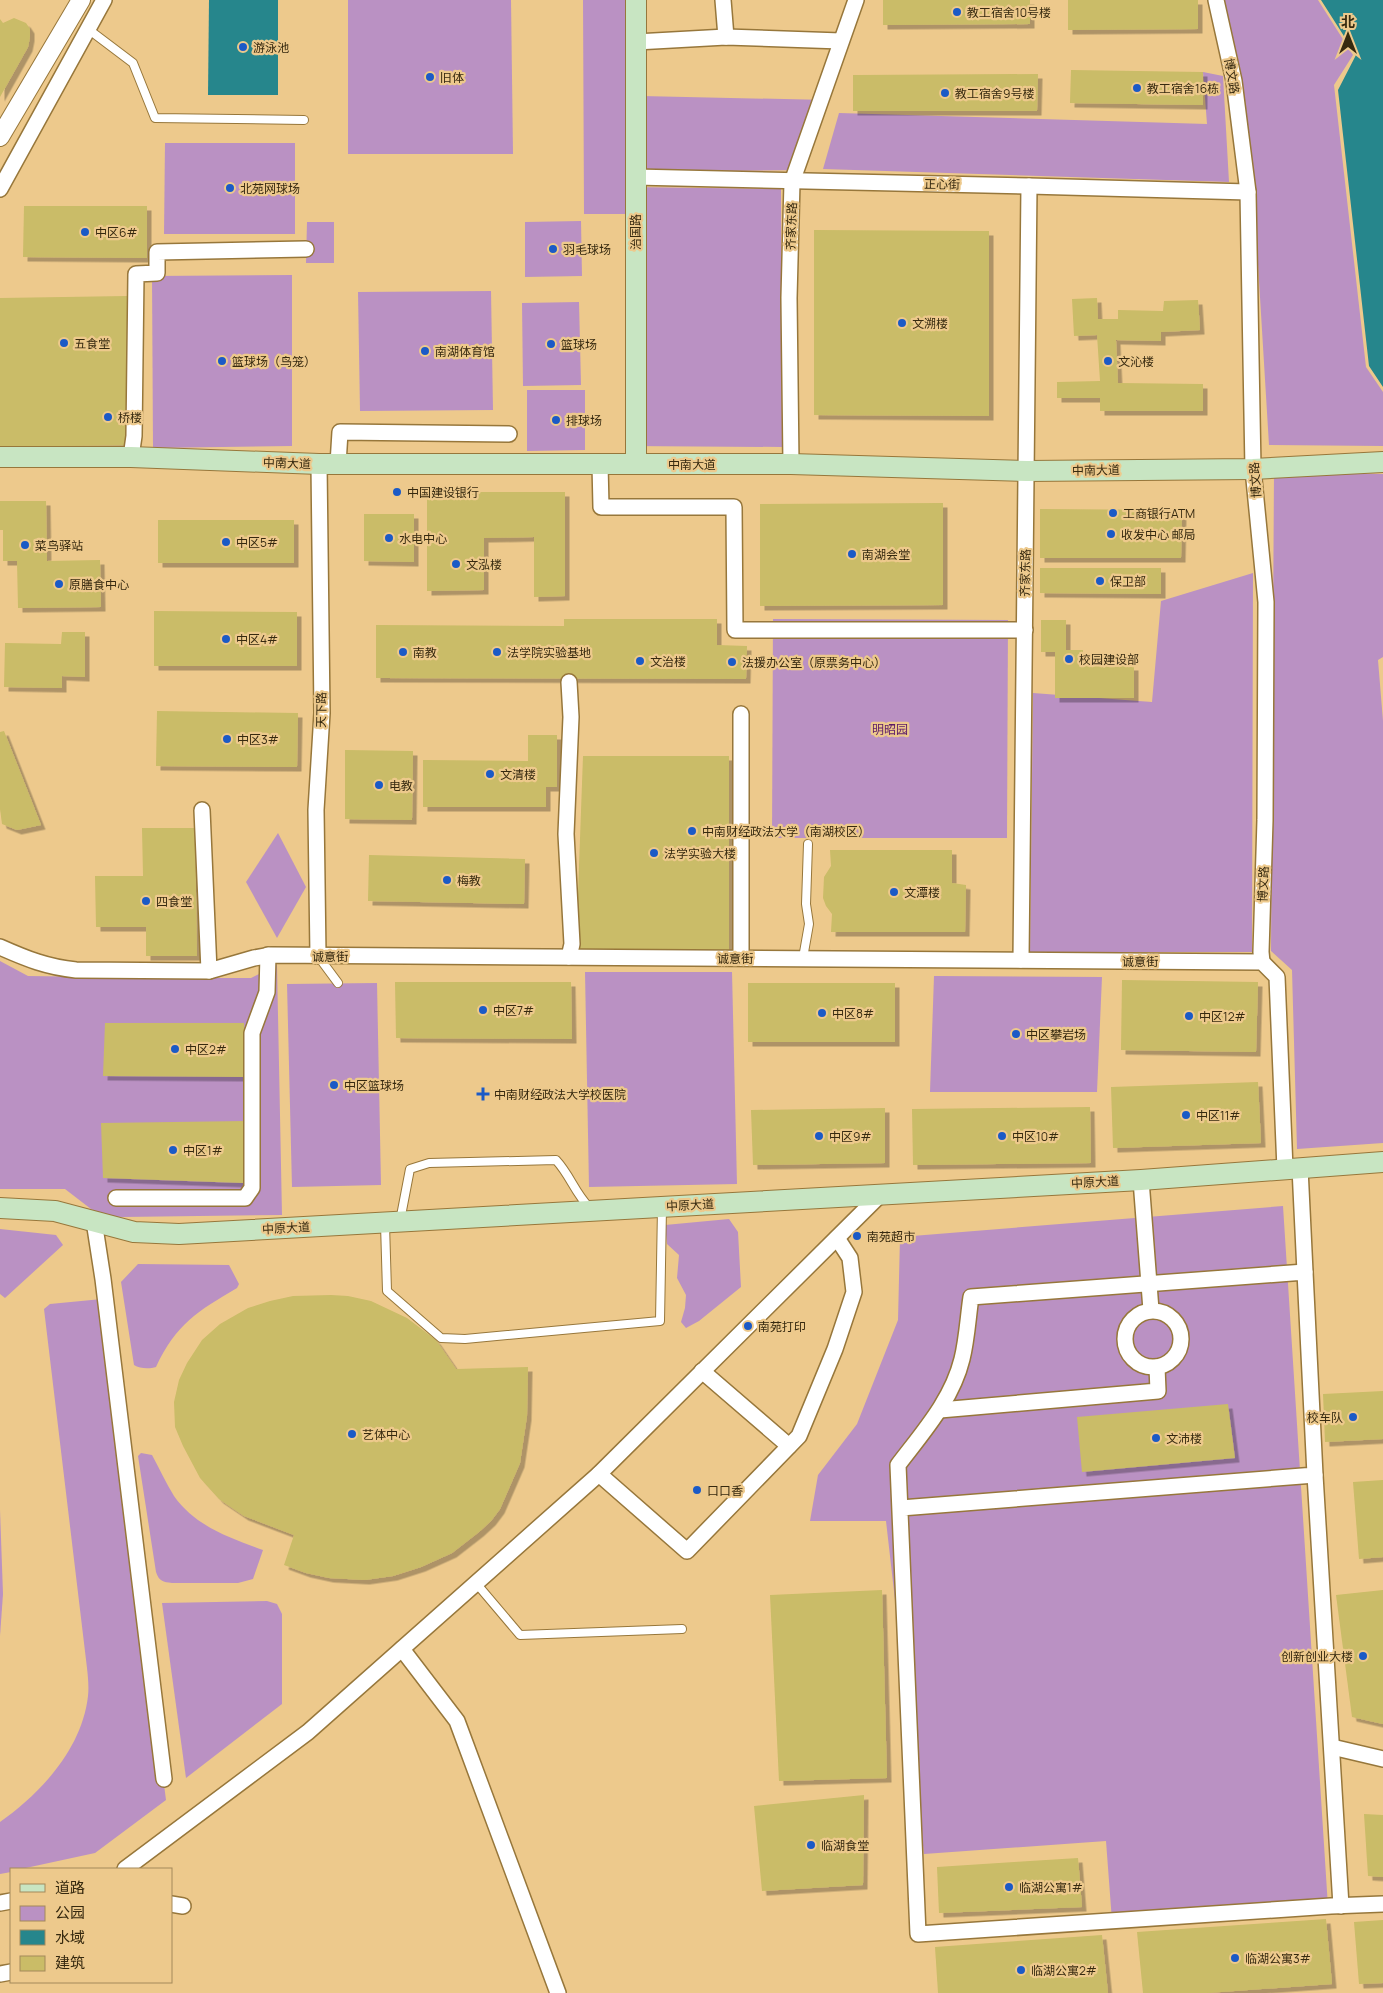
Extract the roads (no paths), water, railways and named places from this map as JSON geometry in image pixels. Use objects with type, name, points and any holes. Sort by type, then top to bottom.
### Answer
[{"type":"main road","name":"治国路","points":[[636,0],[636,464]]},
{"type":"main road","name":"中南大道","points":[[0,457],[131,457],[328,464],[790,464],[1027,471],[1253,469],[1383,462]]},
{"type":"main road","name":"中原大道","points":[[0,1208],[55,1211],[124,1230],[156,1234],[1142,1180],[1383,1162]]},
{"type":"street","points":[[0,137],[81,0]]},
{"type":"street","points":[[0,189],[104,0]]},
{"type":"street","points":[[723,0],[726,37]]},
{"type":"street","name":"齐家东路","points":[[790,464],[789,298],[792,182],[856,0]]},
{"type":"street","name":"博文路","points":[[1216,0],[1234,81],[1248,192],[1253,469],[1266,602],[1262,962]]},
{"type":"street","points":[[636,42],[726,37],[841,41]]},
{"type":"street","name":"正心街","points":[[635,177],[1248,192]]},
{"type":"street","name":"齐家东路","points":[[1021,960],[1029,186]]},
{"type":"street","points":[[131,457],[134,436],[136,274],[156,274],[157,252],[306,249]]},
{"type":"street","name":"天下路","points":[[318,956],[316,810],[322,714],[328,464],[340,432],[509,434]]},
{"type":"street","points":[[600,464],[601,507],[734,507],[735,630],[1025,630]]},
{"type":"street","points":[[569,682],[571,717],[566,834],[572,944],[569,957]]},
{"type":"street","points":[[740,958],[741,714]]},
{"type":"street","points":[[202,810],[209,971]]},
{"type":"street","name":"诚意街","points":[[0,947],[37,963],[76,970],[209,971],[268,955],[1262,962]]},
{"type":"street","points":[[116,1198],[245,1198],[252,1188],[252,1033],[266,992],[268,955]]},
{"type":"street","points":[[1262,962],[1277,978],[1292,1169],[1305,1272],[1315,1476],[1341,1906]]},
{"type":"street","points":[[1142,1180],[1151,1310]]},
{"type":"street","points":[[126,1868],[308,1732],[599,1474],[881,1194]]},
{"type":"street","points":[[94,1221],[105,1289],[164,1779]]},
{"type":"street","points":[[599,1474],[687,1551],[799,1436],[836,1349],[854,1292],[850,1258],[837,1238]]},
{"type":"street","points":[[1305,1272],[971,1297],[962,1360],[953,1385],[940,1410],[898,1465],[918,1934],[1383,1904]]},
{"type":"street","points":[[1151,1310],[1160,1311],[1175,1320],[1180,1328],[1182,1337],[1176,1355],[1169,1362],[1156,1367],[1141,1365],[1127,1352],[1124,1343],[1128,1324],[1142,1312],[1151,1310]]},
{"type":"street","points":[[940,1410],[1158,1391],[1156,1367]]},
{"type":"street","points":[[702,1372],[789,1446]]},
{"type":"street","points":[[900,1508],[1315,1476]]},
{"type":"street","points":[[402,1649],[457,1721],[558,1993]]},
{"type":"street","points":[[1332,1747],[1383,1759]]},
{"type":"lane","points":[[88,29],[133,62],[155,118],[304,120]]},
{"type":"lane","points":[[803,958],[809,924],[806,904],[808,844]]},
{"type":"lane","points":[[318,956],[338,983]]},
{"type":"lane","points":[[592,1211],[581,1199],[566,1171],[556,1160],[429,1163],[410,1169],[393,1222],[387,1291],[441,1338],[465,1339],[660,1321],[662,1206]]},
{"type":"lane","points":[[476,1583],[520,1635],[682,1629]]},
{"type":"water","name":"游泳池","points":[[209,0],[278,0],[278,95],[208,95]]},
{"type":"water","points":[[1321,0],[1383,0],[1383,387],[1369,366],[1338,90],[1356,55]]},
{"type":"place","name":"教工宿舍10号楼","points":[[957,12]]},
{"type":"place","name":"游泳池","points":[[243,47]]},
{"type":"place","name":"旧体","points":[[430,77]]},
{"type":"place","name":"教工宿舍16栋","points":[[1137,88]]},
{"type":"place","name":"教工宿舍9号楼","points":[[945,93]]},
{"type":"place","name":"北苑网球场","points":[[230,188]]},
{"type":"place","name":"中区6#","points":[[85,232]]},
{"type":"place","name":"羽毛球场","points":[[553,249]]},
{"type":"place","name":"文溯楼","points":[[902,323]]},
{"type":"place","name":"五食堂","points":[[64,343]]},
{"type":"place","name":"篮球场","points":[[551,344]]},
{"type":"place","name":"南湖体育馆","points":[[425,351]]},
{"type":"place","name":"篮球场（鸟笼）","points":[[222,361]]},
{"type":"place","name":"文沁楼","points":[[1108,361]]},
{"type":"place","name":"桥楼","points":[[108,417]]},
{"type":"place","name":"排球场","points":[[556,420]]},
{"type":"place","name":"中国建设银行","points":[[397,492]]},
{"type":"place","name":"工商银行ATM","points":[[1113,513]]},
{"type":"place","name":"收发中心 邮局","points":[[1111,534]]},
{"type":"place","name":"水电中心","points":[[389,538]]},
{"type":"place","name":"中区5#","points":[[226,542]]},
{"type":"place","name":"菜鸟驿站","points":[[25,545]]},
{"type":"place","name":"南湖会堂","points":[[852,554]]},
{"type":"place","name":"文泓楼","points":[[456,564]]},
{"type":"place","name":"保卫部","points":[[1100,581]]},
{"type":"place","name":"原膳食中心","points":[[59,584]]},
{"type":"place","name":"中区4#","points":[[226,639]]},
{"type":"place","name":"南教","points":[[403,652]]},
{"type":"place","name":"法学院实验基地","points":[[497,652]]},
{"type":"place","name":"校园建设部","points":[[1069,659]]},
{"type":"place","name":"文治楼","points":[[640,661]]},
{"type":"place","name":"法援办公室（原票务中心）","points":[[732,662]]},
{"type":"place","name":"中区3#","points":[[227,739]]},
{"type":"place","name":"文清楼","points":[[490,774]]},
{"type":"place","name":"电教","points":[[379,785]]},
{"type":"place","name":"中南财经政法大学（南湖校区）","points":[[692,831]]},
{"type":"place","name":"法学实验大楼","points":[[654,853]]},
{"type":"place","name":"梅教","points":[[447,880]]},
{"type":"place","name":"文潭楼","points":[[894,892]]},
{"type":"place","name":"四食堂","points":[[146,901]]},
{"type":"place","name":"中区7#","points":[[483,1010]]},
{"type":"place","name":"中区8#","points":[[822,1013]]},
{"type":"place","name":"中区12#","points":[[1189,1016]]},
{"type":"place","name":"中区攀岩场","points":[[1016,1034]]},
{"type":"place","name":"中区2#","points":[[175,1049]]},
{"type":"place","name":"中区篮球场","points":[[334,1085]]},
{"type":"place","name":"中南财经政法大学校医院","points":[[483,1094]]},
{"type":"place","name":"中区11#","points":[[1186,1115]]},
{"type":"place","name":"中区9#","points":[[819,1136]]},
{"type":"place","name":"中区10#","points":[[1002,1136]]},
{"type":"place","name":"中区1#","points":[[173,1150]]},
{"type":"place","name":"南苑超市","points":[[857,1236]]},
{"type":"place","name":"南苑打印","points":[[748,1326]]},
{"type":"place","name":"校车队","points":[[1353,1417]]},
{"type":"place","name":"艺体中心","points":[[352,1434]]},
{"type":"place","name":"文沛楼","points":[[1156,1438]]},
{"type":"place","name":"口口香","points":[[697,1490]]},
{"type":"place","name":"创新创业大楼","points":[[1363,1656]]},
{"type":"place","name":"临湖食堂","points":[[811,1845]]},
{"type":"place","name":"临湖公寓1#","points":[[1009,1887]]},
{"type":"place","name":"临湖公寓3#","points":[[1235,1958]]},
{"type":"place","name":"临湖公寓2#","points":[[1021,1970]]},
{"type":"park label","name":"明昭园","points":[[890,729]]}]
